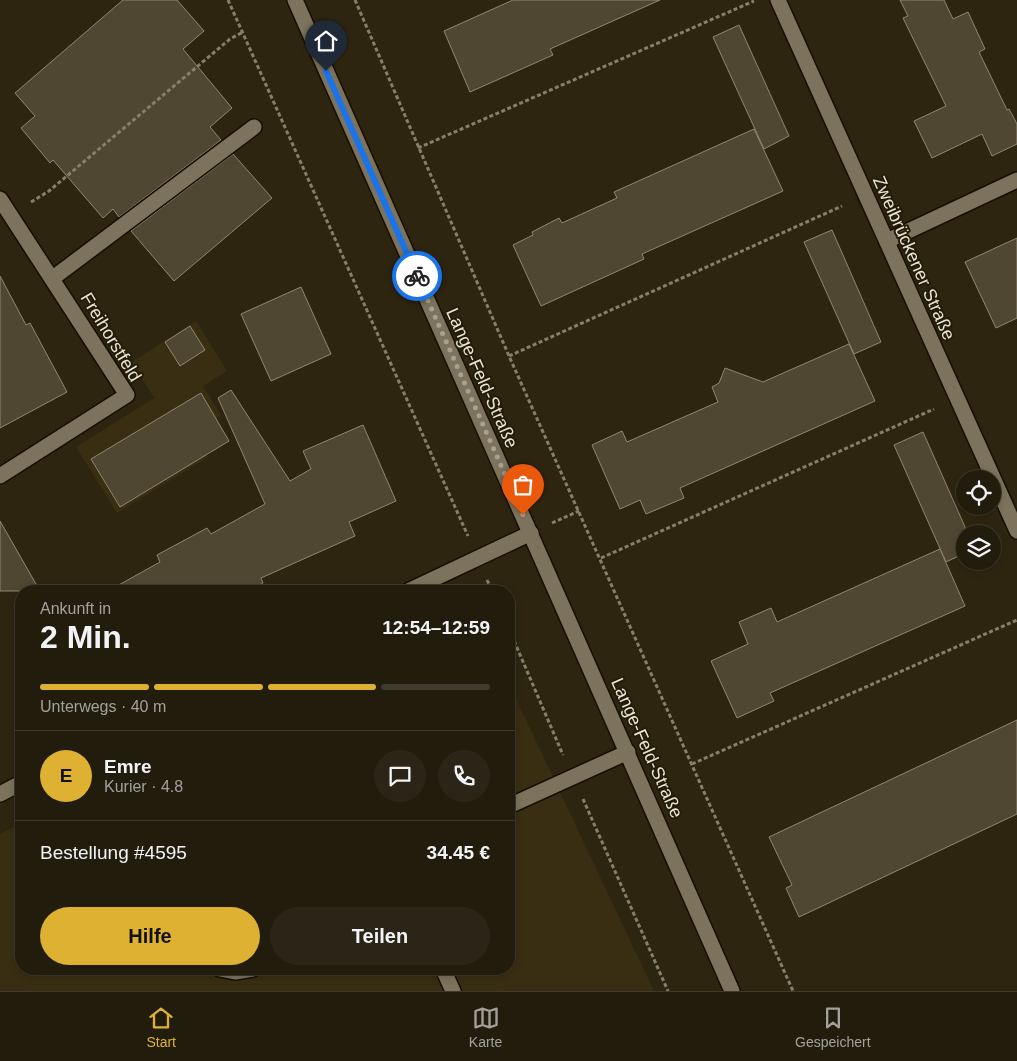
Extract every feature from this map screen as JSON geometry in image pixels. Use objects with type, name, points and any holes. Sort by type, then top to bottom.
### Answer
[{"type":"street","name":"Lange-Feld-Straße","points":[[295,0],[732,991]]},
{"type":"street","name":"Zweibrückener Straße","points":[[778,0],[1017,530]]},
{"type":"street","points":[[53,278],[254,126]]},
{"type":"street","points":[[887,241],[1017,180]]},
{"type":"street","name":"Freihorstfeld","points":[[0,199],[53,278],[127,396],[0,476]]},
{"type":"street","points":[[420,585],[531,533]]},
{"type":"street","points":[[515,803],[628,752]]},
{"type":"street","points":[[0,794],[15,786]]},
{"type":"street","points":[[446,975],[454,990]]},
{"type":"path","points":[[228,0],[489,585]]},
{"type":"path","points":[[355,0],[418,148],[793,991]]},
{"type":"path","points":[[418,148],[756,0]]},
{"type":"path","points":[[11,215],[49,191],[230,39],[242,32]]},
{"type":"path","points":[[510,356],[866,195]]},
{"type":"path","points":[[600,558],[957,398]]},
{"type":"path","points":[[692,764],[1017,620]]},
{"type":"path","points":[[515,643],[668,991]]},
{"type":"shaded area","points":[[196,321],[227,371],[203,386],[221,416],[193,433],[208,457],[117,513],[76,447],[154,398],[132,362]]},
{"type":"shaded area","points":[[515,697],[654,991],[0,991],[0,834],[15,826],[15,975],[515,975]]},
{"type":"building","points":[[123,0],[177,0],[204,31],[183,49],[232,108],[210,127],[221,140],[119,217],[113,209],[103,218],[53,160],[50,163],[21,128],[35,116],[15,93]]},
{"type":"building","points":[[513,0],[660,0],[550,49],[553,55],[470,92],[444,31]]},
{"type":"building","points":[[900,0],[944,0],[953,19],[968,12],[985,49],[979,52],[1007,110],[1009,109],[1017,124],[1017,144],[992,156],[982,134],[932,158],[914,121],[946,106],[903,18],[908,16]]},
{"type":"building","points":[[739,25],[789,136],[764,149],[713,37]]},
{"type":"building","points":[[754,129],[783,191],[642,254],[644,259],[541,306],[513,245],[533,235],[532,232],[559,218],[562,223],[617,198],[614,192]]},
{"type":"building","points":[[233,154],[272,198],[174,281],[131,231]]},
{"type":"building","points":[[832,230],[881,342],[854,354],[804,242]]},
{"type":"building","points":[[1017,238],[1017,318],[996,328],[965,262]]},
{"type":"building","points":[[0,276],[26,325],[30,323],[67,392],[0,428]]},
{"type":"building","points":[[301,287],[331,354],[271,381],[241,314]]},
{"type":"building","points":[[190,326],[205,350],[180,366],[165,342]]},
{"type":"building","points":[[849,344],[875,401],[680,488],[684,498],[646,514],[640,500],[620,509],[592,445],[622,431],[627,442],[718,402],[712,387],[719,383],[725,368],[763,382]]},
{"type":"building","points":[[231,390],[290,481],[311,469],[303,451],[363,425],[396,501],[349,522],[355,536],[261,578],[263,583],[259,585],[119,585],[160,562],[157,555],[207,528],[211,534],[265,504],[218,398]]},
{"type":"building","points":[[201,393],[229,441],[120,507],[91,459]]},
{"type":"building","points":[[923,432],[956,507],[956,515],[960,515],[964,525],[956,525],[956,557],[946,562],[894,445]]},
{"type":"building","points":[[0,521],[37,585],[15,585],[15,591],[0,591]]},
{"type":"building","points":[[940,549],[965,606],[770,693],[774,701],[737,718],[711,661],[748,644],[739,622],[771,608],[777,622]]},
{"type":"building","points":[[1017,720],[1017,814],[799,917],[786,888],[792,885],[769,837]]},
{"type":"way so far","points":[[417,276],[523,515]]},
{"type":"route","points":[[326,71],[417,276]]}]
